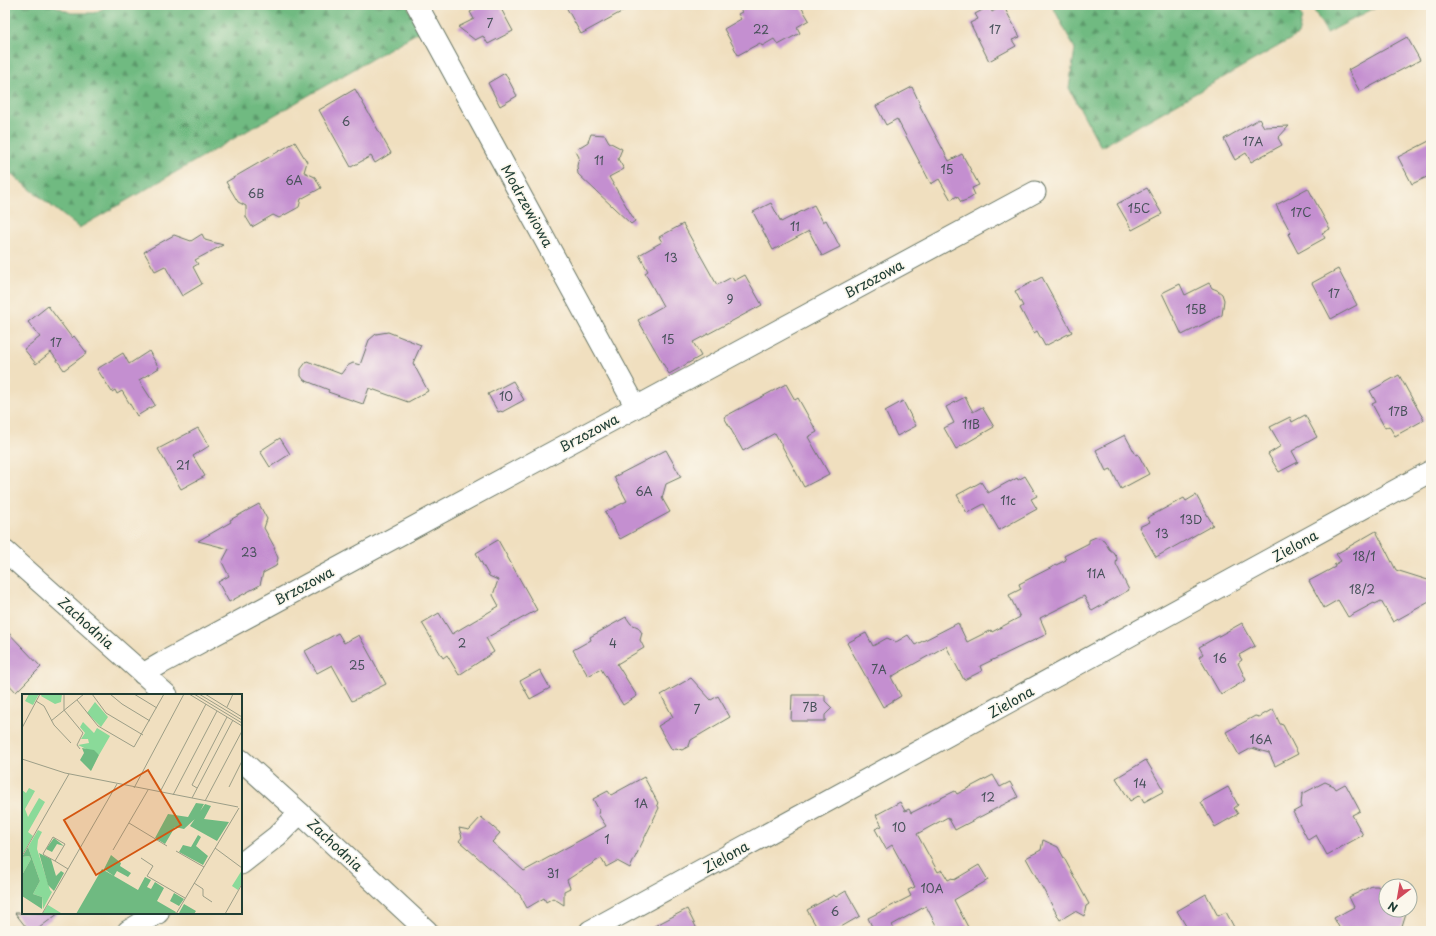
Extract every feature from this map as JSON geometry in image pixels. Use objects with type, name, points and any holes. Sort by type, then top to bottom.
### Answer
[{"type":"street","name":"Modrzewiowa","points":[[417,5],[636,407]]},
{"type":"street","name":"Brzozowa","points":[[143,674],[162,662],[1035,192]]},
{"type":"street","name":"Zielona","points":[[590,931],[1024,695],[1431,471]]},
{"type":"street","name":"Zachodnia","points":[[8,560],[166,694]]},
{"type":"street","name":"Zachodnia","points":[[242,761],[427,931]]},
{"type":"street","points":[[242,863],[277,836],[300,813]]},
{"type":"street","points":[[128,931],[156,914]]},
{"type":"green space","points":[[5,5],[53,5],[71,13],[94,13],[110,5],[407,5],[420,31],[79,228],[5,169]]},
{"type":"green space","points":[[1052,5],[1295,5],[1302,17],[1298,35],[1101,147],[1069,88],[1075,49]]},
{"type":"green space","points":[[1311,5],[1380,5],[1327,33]]},
{"type":"building","points":[[483,5],[499,5],[513,31],[488,44],[483,36],[475,40],[458,27],[474,19],[470,12]]},
{"type":"building","points":[[565,5],[634,5],[581,34]]},
{"type":"building","points":[[738,5],[800,5],[809,20],[797,27],[800,33],[778,45],[774,39],[762,46],[760,43],[738,55],[724,29],[741,19],[738,14],[742,12]]},
{"type":"building","points":[[1003,5],[1020,37],[1012,40],[1016,46],[989,61],[970,23],[978,19],[975,14],[990,6],[992,12]]},
{"type":"building","points":[[1407,37],[1420,60],[1360,92],[1348,70]]},
{"type":"building","points":[[505,73],[517,96],[500,106],[488,83]]},
{"type":"building","points":[[912,87],[920,106],[949,161],[962,154],[979,185],[972,188],[975,195],[969,199],[961,202],[957,196],[951,200],[939,179],[931,184],[897,119],[886,125],[876,106]]},
{"type":"building","points":[[355,89],[391,153],[375,163],[371,156],[351,167],[319,110]]},
{"type":"building","points":[[1259,119],[1264,127],[1289,126],[1278,138],[1282,145],[1251,162],[1246,153],[1235,160],[1224,139]]},
{"type":"building","points":[[591,134],[605,135],[609,142],[622,149],[618,159],[624,169],[609,177],[635,221],[631,224],[578,174],[577,166],[579,157],[575,150],[588,142]]},
{"type":"building","points":[[1431,140],[1431,175],[1412,184],[1398,157]]},
{"type":"building","points":[[295,142],[307,162],[304,172],[315,177],[321,188],[301,199],[299,207],[279,218],[273,215],[252,227],[246,217],[246,206],[238,202],[226,182]]},
{"type":"building","points":[[1147,188],[1162,214],[1132,230],[1117,204]]},
{"type":"building","points":[[1308,188],[1330,229],[1322,233],[1325,238],[1298,253],[1288,234],[1291,233],[1276,205]]},
{"type":"building","points":[[771,203],[781,222],[814,205],[823,222],[826,220],[840,247],[822,256],[809,231],[773,250],[753,212]]},
{"type":"building","points":[[683,224],[717,285],[732,277],[734,281],[745,275],[762,305],[693,342],[701,356],[669,374],[638,320],[663,306],[645,273],[648,271],[639,255],[662,242],[659,237]]},
{"type":"building","points":[[202,234],[205,240],[223,245],[195,260],[198,264],[193,267],[202,284],[182,296],[165,266],[155,271],[144,252],[174,235],[191,241]]},
{"type":"building","points":[[1338,269],[1357,305],[1331,319],[1312,283]]},
{"type":"building","points":[[1042,277],[1072,332],[1045,346],[1037,331],[1034,333],[1027,321],[1020,308],[1023,306],[1015,291]]},
{"type":"building","points":[[1209,283],[1212,288],[1222,294],[1224,300],[1222,315],[1182,335],[1162,293],[1180,284],[1185,295]]},
{"type":"building","points":[[48,306],[72,338],[74,336],[87,353],[64,370],[51,352],[36,364],[24,349],[40,337],[28,322]]},
{"type":"building","points":[[388,332],[421,345],[413,363],[428,391],[408,402],[369,388],[363,404],[328,392],[329,390],[304,380],[301,376],[301,369],[307,361],[341,374],[347,366],[353,363],[360,365],[369,340],[376,334]]},
{"type":"building","points":[[149,351],[159,368],[139,380],[155,405],[137,416],[122,391],[117,394],[115,390],[112,392],[97,369],[123,353],[129,364]]},
{"type":"building","points":[[1399,375],[1424,420],[1395,436],[1389,426],[1385,428],[1372,404],[1376,402],[1370,391]]},
{"type":"building","points":[[513,381],[524,400],[502,412],[498,412],[488,394]]},
{"type":"building","points":[[786,384],[795,400],[798,398],[817,432],[808,437],[829,474],[804,487],[775,433],[743,451],[724,417]]},
{"type":"building","points":[[965,397],[973,412],[982,407],[994,427],[956,449],[944,428],[954,423],[946,407]]},
{"type":"building","points":[[903,401],[916,426],[897,436],[885,411]]},
{"type":"building","points":[[1305,415],[1317,437],[1292,451],[1298,462],[1279,472],[1268,454],[1281,446],[1270,427],[1290,417],[1292,422]]},
{"type":"building","points":[[198,428],[209,446],[193,456],[205,476],[181,489],[158,449]]},
{"type":"building","points":[[1125,435],[1149,474],[1121,489],[1111,469],[1106,471],[1096,450]]},
{"type":"building","points":[[280,438],[290,454],[270,467],[260,451]]},
{"type":"building","points":[[666,450],[681,477],[666,484],[662,498],[670,512],[620,539],[605,512],[627,501],[614,477]]},
{"type":"building","points":[[1025,476],[1037,496],[1031,499],[1037,509],[999,530],[984,504],[967,513],[957,495],[981,482],[988,493],[1010,481],[1017,478],[1018,480]]},
{"type":"building","points":[[1196,495],[1213,525],[1156,557],[1139,527],[1150,522],[1147,518],[1184,498],[1186,501]]},
{"type":"building","points":[[259,504],[267,519],[264,528],[275,548],[278,558],[276,566],[263,573],[260,585],[229,602],[218,582],[229,576],[222,562],[229,549],[198,541],[231,522],[230,520]]},
{"type":"building","points":[[1376,531],[1396,570],[1431,581],[1431,601],[1393,622],[1381,601],[1375,604],[1374,603],[1348,617],[1338,600],[1324,608],[1309,581],[1335,567],[1334,565],[1341,561],[1336,554]]},
{"type":"building","points":[[1096,537],[1104,540],[1109,549],[1114,553],[1117,558],[1116,564],[1129,590],[1092,611],[1084,596],[1040,618],[1047,634],[980,666],[982,671],[964,680],[946,646],[891,677],[901,696],[883,707],[847,643],[866,633],[873,646],[887,638],[896,642],[908,635],[915,645],[958,623],[967,642],[991,630],[992,632],[1020,617],[1009,595],[1021,589],[1019,584],[1066,560],[1064,556],[1089,543],[1089,540]]},
{"type":"building","points":[[498,540],[537,610],[486,638],[494,652],[459,675],[447,655],[443,658],[422,623],[439,613],[452,634],[499,606],[493,595],[498,580],[489,576],[476,553]]},
{"type":"building","points":[[626,617],[631,624],[638,627],[642,633],[640,640],[644,648],[617,664],[637,696],[623,705],[601,669],[588,676],[573,650],[591,640],[590,637]]},
{"type":"building","points":[[1242,623],[1255,646],[1239,655],[1242,660],[1238,663],[1246,680],[1221,695],[1199,657],[1203,654],[1199,647]]},
{"type":"building","points":[[5,629],[41,667],[16,692],[5,680]]},
{"type":"building","points":[[338,633],[344,643],[359,635],[386,684],[352,701],[332,665],[317,673],[305,651]]},
{"type":"building","points":[[540,670],[550,688],[530,699],[520,681]]},
{"type":"building","points":[[691,678],[711,700],[718,696],[730,717],[691,740],[689,746],[682,750],[676,748],[672,750],[658,726],[673,717],[661,695]]},
{"type":"building","points":[[792,695],[825,695],[825,701],[832,708],[825,715],[825,721],[791,721]]},
{"type":"building","points":[[1273,709],[1298,754],[1275,766],[1269,753],[1252,748],[1239,755],[1226,732],[1255,716],[1259,717]]},
{"type":"building","points":[[1146,760],[1164,791],[1144,802],[1140,795],[1130,801],[1116,778]]},
{"type":"building","points":[[993,775],[1000,787],[1010,782],[1018,797],[955,830],[948,817],[917,834],[938,872],[942,870],[948,880],[952,878],[954,880],[979,865],[988,880],[954,900],[970,931],[939,931],[926,906],[892,925],[895,931],[874,931],[868,918],[911,896],[908,890],[915,887],[892,845],[886,849],[875,829],[882,826],[876,815],[900,802],[905,811],[909,809],[911,813],[955,791],[957,794]]},
{"type":"building","points":[[644,777],[658,803],[659,808],[630,868],[617,861],[606,867],[601,858],[567,880],[570,888],[564,891],[564,905],[553,898],[546,902],[544,898],[527,908],[520,895],[459,841],[462,837],[459,828],[469,830],[481,817],[500,833],[492,842],[524,871],[606,826],[598,814],[599,810],[593,799],[608,791],[611,795]]},
{"type":"building","points":[[1325,782],[1334,786],[1336,789],[1345,784],[1346,785],[1360,811],[1352,815],[1363,835],[1327,855],[1316,835],[1308,840],[1293,812],[1302,807],[1302,794]]},
{"type":"building","points":[[1228,787],[1238,805],[1234,808],[1238,814],[1215,827],[1201,802]]},
{"type":"building","points":[[1043,840],[1058,847],[1089,904],[1086,906],[1084,916],[1075,911],[1060,920],[1026,858],[1041,850]]},
{"type":"building","points":[[1372,886],[1378,886],[1378,918],[1404,918],[1402,926],[1393,931],[1341,931],[1334,918],[1354,907],[1349,897]]},
{"type":"building","points":[[846,891],[860,916],[834,931],[819,931],[807,910],[834,895],[836,897]]},
{"type":"building","points":[[1206,894],[1218,916],[1226,912],[1236,931],[1189,931],[1177,911]]},
{"type":"building","points":[[687,909],[698,931],[645,931]]},
{"type":"building","points":[[15,913],[58,914],[35,931],[29,931]]}]
